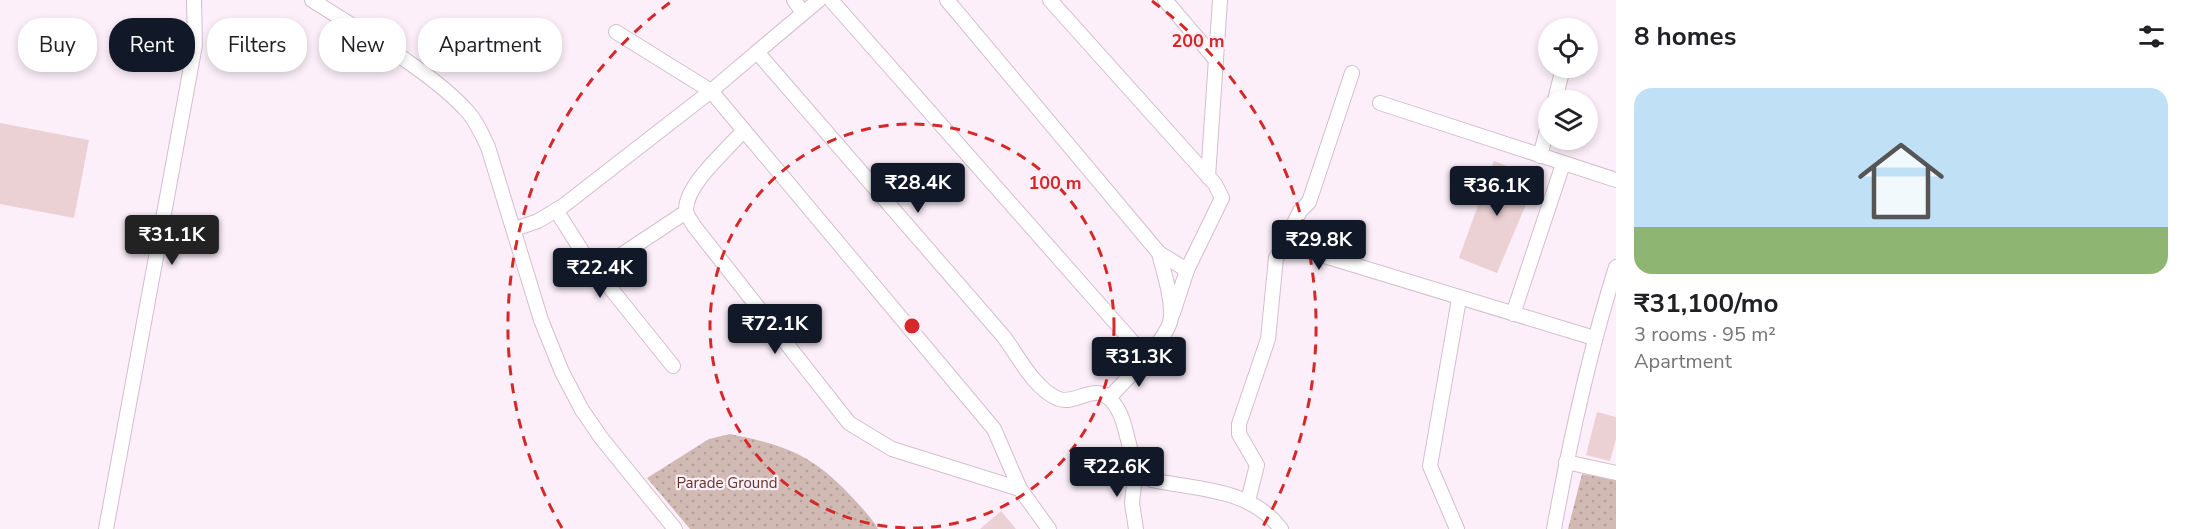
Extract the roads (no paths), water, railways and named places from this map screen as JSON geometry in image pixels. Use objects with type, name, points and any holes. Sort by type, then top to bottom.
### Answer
[{"type":"street","points":[[106,529],[195,45],[194,0]]},
{"type":"street","points":[[312,0],[428,78],[466,111],[488,147],[541,320],[561,372],[602,439],[675,529]]},
{"type":"street","points":[[794,0],[803,13]]},
{"type":"street","points":[[515,230],[538,221],[556,210],[711,91],[819,0]]},
{"type":"street","points":[[831,0],[1145,356]]},
{"type":"street","points":[[947,0],[1159,253],[1187,270]]},
{"type":"street","points":[[1050,0],[1208,177],[1222,198],[1187,270],[1171,320],[1160,340],[1109,398]]},
{"type":"street","points":[[1165,0],[1216,60]]},
{"type":"street","points":[[1208,177],[1220,0]]},
{"type":"street","points":[[616,32],[711,91],[994,429],[1020,489],[1049,529]]},
{"type":"street","points":[[757,52],[1004,337],[1040,385],[1052,396],[1062,400],[1071,400],[1094,392],[1109,398],[1122,419],[1136,466],[1132,503],[1136,529]]},
{"type":"street","points":[[1248,501],[1257,465],[1239,434],[1239,424],[1268,339],[1276,258],[1300,211],[1309,202],[1352,73]]},
{"type":"street","points":[[1380,103],[1616,180]]},
{"type":"street","points":[[744,130],[698,182],[688,197],[686,212],[849,423],[892,449],[1020,489]]},
{"type":"street","points":[[1540,156],[1542,150]]},
{"type":"street","points":[[1513,314],[1563,164]]},
{"type":"street","points":[[556,210],[576,243],[673,366]]},
{"type":"street","points":[[597,271],[686,212]]},
{"type":"street","points":[[1276,258],[1281,250],[1290,247],[1298,248],[1594,338]]},
{"type":"street","points":[[1159,253],[1169,291],[1171,320]]},
{"type":"street","points":[[1554,529],[1566,462],[1594,338],[1616,267]]},
{"type":"street","points":[[1457,529],[1430,466],[1460,299]]},
{"type":"street","points":[[1566,462],[1616,473]]},
{"type":"street","points":[[1136,466],[1152,480],[1218,490],[1248,501],[1269,514],[1281,529]]},
{"type":"park label","name":"Parade Ground","points":[[727,483]]}]
